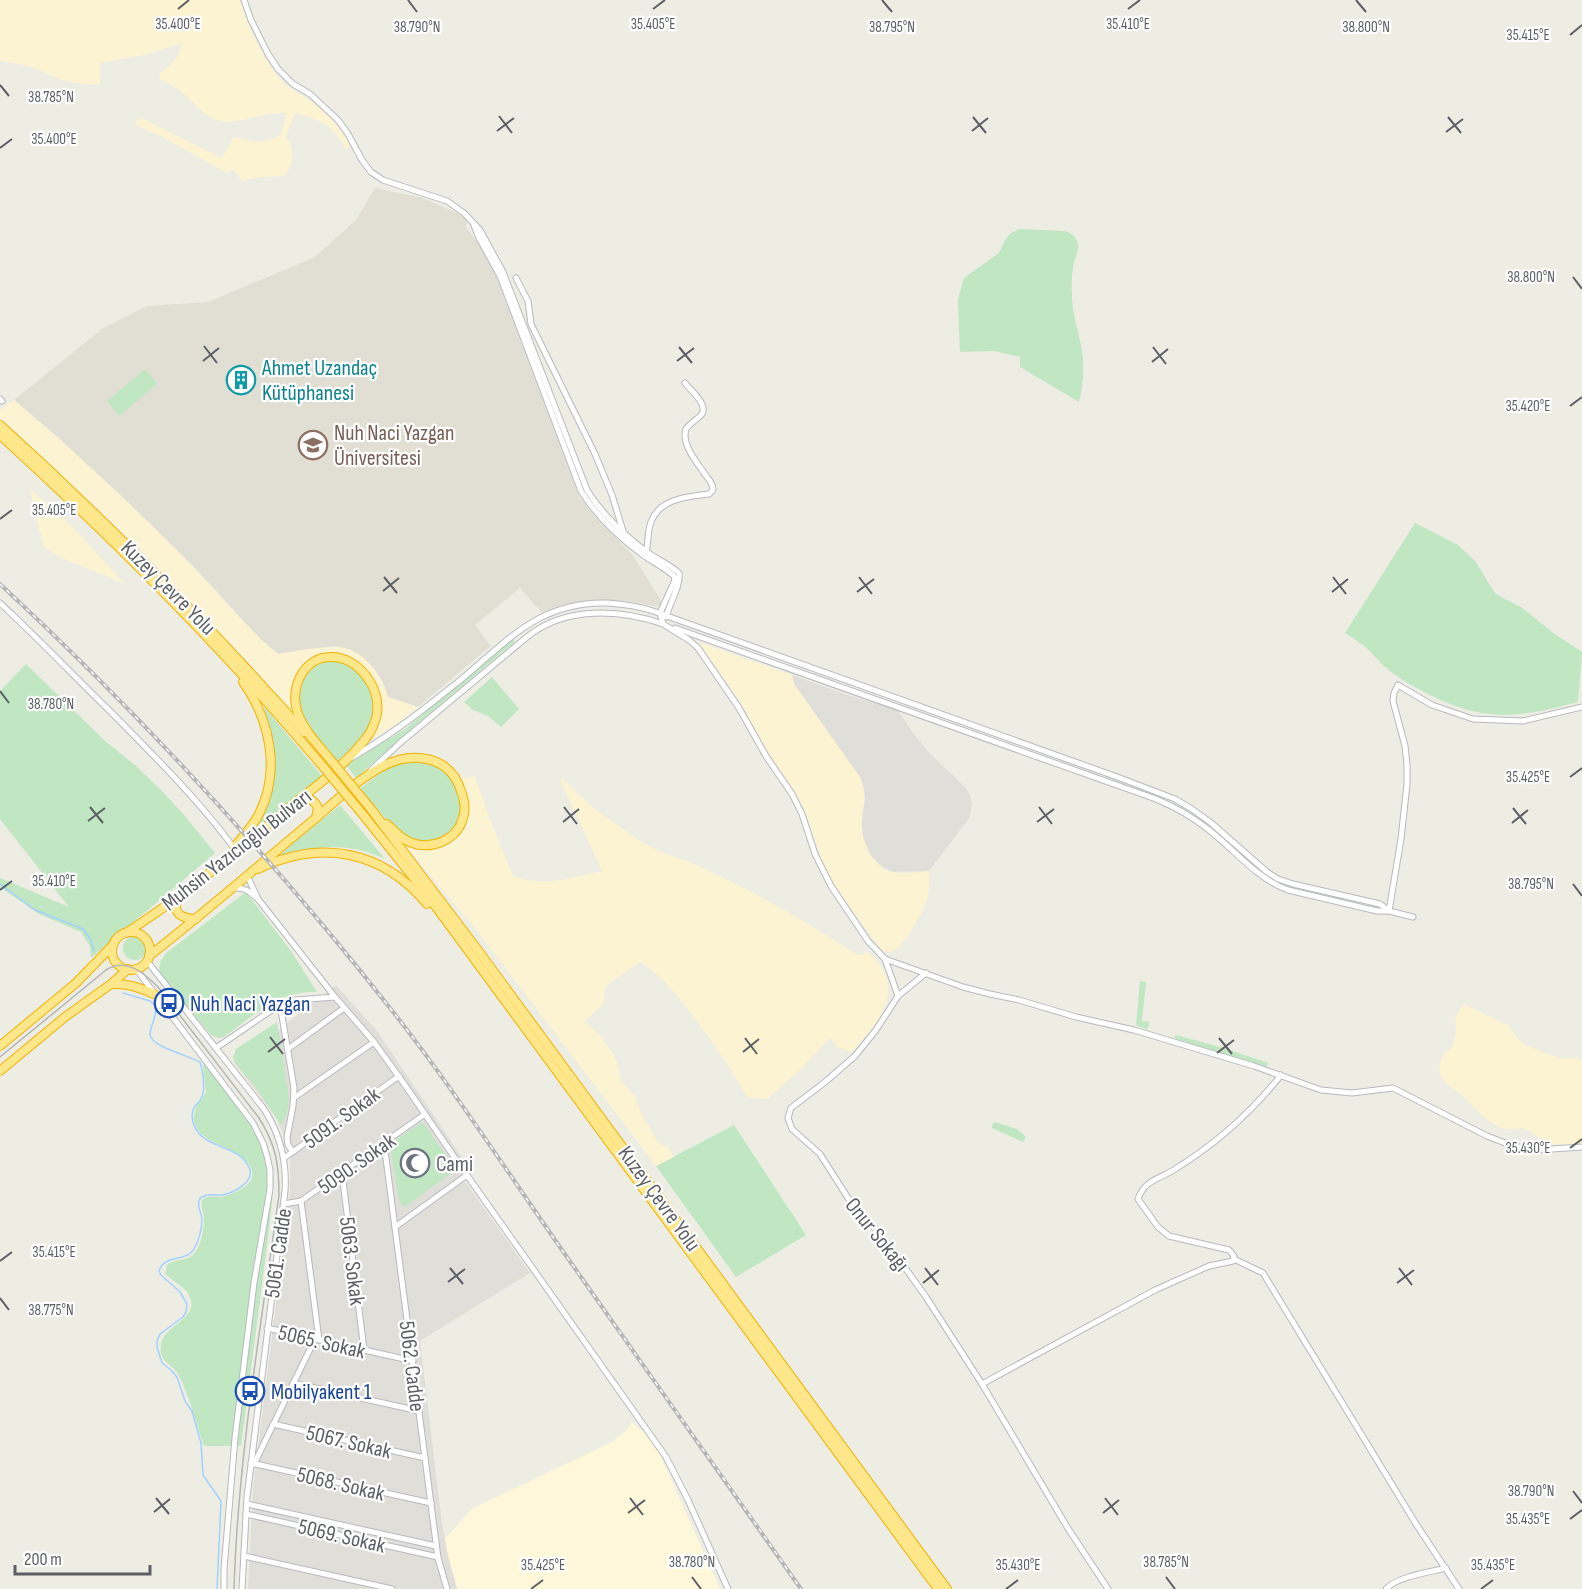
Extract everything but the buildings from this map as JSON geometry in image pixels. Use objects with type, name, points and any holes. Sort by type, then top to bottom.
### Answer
[{"type":"highway","name":"Kuzey Çevre Yolu","points":[[0,425],[90,508],[180,597],[329,758]]},
{"type":"highway","name":"Kuzey Çevre Yolu","points":[[0,435],[84,513],[186,615],[276,711],[320,763],[368,812],[480,953],[947,1589]]},
{"type":"highway","points":[[186,615],[250,692],[259,707],[268,737],[271,762],[266,796],[257,818],[226,859]]},
{"type":"highway","name":"Muhsin Yazıcıoğlu Bulvarı","points":[[126,933],[177,898],[298,800],[344,762],[372,730],[376,718],[377,697],[368,678],[352,663],[342,658],[331,657],[321,658],[304,670],[295,689],[298,715],[329,758]]},
{"type":"highway","name":"Muhsin Yazıcıoğlu Bulvarı","points":[[148,958],[361,779],[382,766],[398,759],[414,756],[440,763],[454,776],[464,801],[463,818],[455,833],[440,843],[431,845],[411,843],[368,812]]},
{"type":"highway","points":[[329,758],[368,812]]},
{"type":"highway","points":[[298,800],[306,798],[314,801],[318,811],[315,819]]},
{"type":"highway","name":"Kuzey Çevre Yolu","points":[[368,812],[938,1589]]},
{"type":"highway","points":[[247,875],[275,862],[314,852],[337,852],[370,860],[391,871],[413,889],[473,958]]},
{"type":"highway","points":[[177,898],[176,908],[179,914],[185,918],[196,919]]},
{"type":"highway","points":[[0,1046],[76,983],[117,939],[126,933],[137,933],[146,939],[150,949],[148,958],[141,967],[132,969],[66,1017],[0,1071]]},
{"type":"highway","points":[[113,945],[112,952],[119,966],[132,969]]},
{"type":"highway","points":[[111,984],[132,985],[154,994]]},
{"type":"street","points":[[244,0],[251,20],[278,69],[338,120],[371,172],[383,180],[447,201],[464,213],[480,230],[503,272],[584,485],[593,500],[624,532],[680,575],[680,580],[663,615]]},
{"type":"street","points":[[474,225],[478,238],[500,276],[581,491],[621,537],[674,576],[675,580],[663,615],[663,624]]},
{"type":"street","points":[[516,278],[527,297],[531,324],[595,454],[624,532]]},
{"type":"street","points":[[646,551],[651,522],[662,507],[675,500],[709,494],[713,489],[713,484],[685,440],[686,429],[701,415],[703,408],[701,402],[685,383]]},
{"type":"street","points":[[0,603],[129,731],[208,815],[234,848]]},
{"type":"street","points":[[344,762],[393,732],[507,640],[543,616],[566,608],[589,604],[636,606],[1175,799],[1210,822],[1278,879],[1380,904],[1389,911]]},
{"type":"street","points":[[361,779],[400,743],[542,627],[567,618],[588,614],[604,613],[639,617],[1156,799],[1193,818],[1210,830],[1257,874],[1288,890],[1413,917]]},
{"type":"street","points":[[663,624],[698,648],[739,708],[766,756],[796,801],[812,848],[831,886],[868,941],[885,959],[898,996]]},
{"type":"street","points":[[1389,911],[1407,784],[1405,746],[1393,701],[1398,686],[1432,705],[1473,719],[1522,721],[1582,708]]},
{"type":"street","points":[[247,875],[258,899]]},
{"type":"street","points":[[231,888],[241,887],[258,899],[399,1076],[666,1457],[728,1589]]},
{"type":"street","name":"5061. Cadde","points":[[148,958],[268,1115],[278,1136],[284,1158],[286,1175],[284,1204],[247,1504],[242,1589]]},
{"type":"street","points":[[885,959],[963,987],[1134,1030],[1281,1075],[1321,1090],[1352,1093],[1393,1088],[1496,1140],[1521,1148],[1537,1150],[1582,1147]]},
{"type":"street","name":"5061. Cadde","points":[[132,969],[154,994],[253,1123],[263,1143],[270,1170],[270,1189],[254,1283],[235,1438],[224,1589]]},
{"type":"street","name":"Onur Sokağı","points":[[926,974],[898,996],[862,1047],[830,1078],[793,1106],[788,1121],[792,1129],[820,1154],[848,1198],[911,1275],[956,1342],[1069,1530],[1108,1589]]},
{"type":"street","points":[[216,1048],[280,1004],[295,1000],[334,997]]},
{"type":"street","points":[[280,1004],[294,1083],[287,1137],[293,1152]]},
{"type":"street","points":[[288,1049],[344,1008]]},
{"type":"street","points":[[294,1097],[374,1042]]},
{"type":"street","points":[[1234,1259],[1234,1254],[1229,1250],[1166,1235],[1155,1224],[1138,1199],[1140,1192],[1148,1183],[1190,1159],[1236,1124],[1260,1101],[1281,1075]]},
{"type":"street","name":"5091. Sokak","points":[[284,1158],[399,1076]]},
{"type":"street","name":"5090. Sokak","points":[[284,1204],[301,1201],[425,1114]]},
{"type":"street","name":"5062. Cadde","points":[[384,1143],[436,1546],[447,1589]]},
{"type":"street","name":"5063. Sokak","points":[[342,1173],[364,1350]]},
{"type":"street","points":[[395,1227],[467,1175]]},
{"type":"street","points":[[253,1463],[317,1340],[301,1201]]},
{"type":"street","points":[[982,1384],[1155,1290],[1209,1266],[1230,1263],[1234,1259]]},
{"type":"street","points":[[1234,1259],[1263,1273],[1416,1524],[1459,1589]]},
{"type":"street","name":"5065. Sokak","points":[[267,1328],[412,1361]]},
{"type":"street","points":[[293,1383],[419,1412]]},
{"type":"street","name":"5067. Sokak","points":[[273,1424],[425,1458]]},
{"type":"street","name":"5068. Sokak","points":[[253,1463],[431,1503]]},
{"type":"street","name":"5069. Sokak","points":[[247,1504],[436,1546]]},
{"type":"street","name":"5069. Sokak","points":[[246,1514],[438,1557]]},
{"type":"street","points":[[244,1556],[393,1589]]},
{"type":"street","points":[[1386,1589],[1398,1581],[1446,1568]]},
{"type":"shaded area","name":"Nuh Naci Yazgan Üniversitesi","points":[[375,188],[422,198],[458,213],[468,222],[465,226],[481,247],[496,276],[579,496],[596,518],[632,554],[662,602],[659,607],[630,601],[589,600],[561,605],[542,613],[520,588],[475,625],[491,646],[418,707],[388,697],[382,680],[373,667],[349,649],[334,646],[278,654],[262,641],[195,568],[161,535],[58,437],[14,400],[102,329],[147,306],[208,302],[315,257],[356,220]]},
{"type":"shaded area","points":[[792,675],[897,709],[930,754],[966,788],[972,804],[970,817],[929,871],[892,872],[871,856],[862,835],[865,799],[860,777],[794,684]]},
{"type":"shaded area","points":[[336,985],[377,1031],[463,1159],[466,1168],[464,1180],[530,1273],[420,1341],[442,1524],[457,1589],[248,1589],[253,1487],[290,1190],[290,1155],[275,1116],[235,1064]]},
{"type":"shaded area","points":[[632,1422],[657,1448],[720,1589],[457,1589],[444,1540],[473,1508],[612,1442],[628,1429]]},
{"type":"green space","points":[[1019,229],[1065,231],[1076,239],[1078,244],[1073,267],[1072,288],[1083,364],[1079,402],[1020,367],[1020,357],[994,351],[960,352],[958,299],[964,278],[999,253],[1010,234]]},
{"type":"green space","points":[[145,369],[157,384],[119,416],[107,401]]},
{"type":"green space","points":[[1415,523],[1458,545],[1475,561],[1495,593],[1521,607],[1582,652],[1578,702],[1519,714],[1501,715],[1466,709],[1447,703],[1404,681],[1345,633]]},
{"type":"green space","points":[[513,639],[515,642],[356,778],[346,765],[405,729]]},
{"type":"green space","points":[[326,661],[345,662],[362,676],[373,695],[374,714],[365,735],[337,762],[314,736],[299,705],[299,693],[305,678],[319,664]]},
{"type":"green space","points":[[26,664],[105,741],[162,791],[215,853],[91,958],[90,946],[81,932],[39,914],[0,887],[0,878],[69,907],[0,819],[0,691]]},
{"type":"green space","points":[[492,677],[519,709],[501,727],[488,716],[473,710],[464,702]]},
{"type":"green space","points":[[265,708],[323,777],[255,832],[268,803],[274,772],[273,740],[263,710]]},
{"type":"green space","points":[[414,760],[439,766],[458,787],[462,815],[455,829],[438,842],[411,840],[391,825],[360,789],[385,771]]},
{"type":"green space","points":[[340,805],[385,859],[356,849],[330,847],[274,859]]},
{"type":"green space","points":[[246,892],[291,951],[317,992],[303,993],[278,1000],[224,1037],[218,1038],[211,1035],[159,972],[160,962],[166,953]]},
{"type":"green space","points":[[135,936],[144,939],[147,948],[144,957],[135,960],[126,957],[123,948],[126,939]]},
{"type":"green space","points":[[1140,981],[1146,982],[1142,1021],[1149,1022],[1146,1029],[1136,1025]]},
{"type":"green space","points":[[277,1022],[289,1098],[287,1113],[281,1125],[233,1058],[236,1049]]},
{"type":"green space","points":[[1176,1035],[1268,1063],[1266,1068],[1174,1038]]},
{"type":"green space","points":[[205,1057],[262,1132],[268,1148],[274,1182],[241,1446],[204,1446],[184,1386],[176,1371],[161,1354],[163,1338],[187,1315],[191,1308],[187,1292],[165,1274],[167,1265],[190,1257],[198,1247],[204,1222],[202,1200],[235,1192],[248,1184],[252,1176],[248,1162],[206,1138],[198,1130],[194,1121],[196,1108],[206,1092],[203,1068]]},
{"type":"green space","points":[[995,1122],[1017,1129],[1026,1137],[1023,1142],[992,1128]]},
{"type":"green space","points":[[423,1123],[454,1166],[454,1171],[403,1207],[399,1200],[390,1146]]},
{"type":"green space","points":[[734,1125],[806,1235],[736,1277],[656,1166]]},
{"type":"sand","points":[[0,0],[240,0],[259,46],[279,78],[323,111],[351,145],[346,149],[336,134],[325,124],[295,113],[286,136],[292,151],[292,161],[288,171],[284,176],[260,177],[242,181],[233,169],[227,173],[161,136],[135,125],[139,117],[222,158],[234,137],[259,142],[280,136],[287,113],[234,121],[217,120],[207,116],[176,88],[160,80],[159,82],[160,73],[177,57],[182,43],[149,54],[100,63],[100,84],[91,85],[74,83],[30,67],[0,61]]},
{"type":"sand","points":[[14,400],[61,440],[129,504],[278,654],[327,647],[353,651],[375,670],[388,697],[418,707],[367,743],[380,710],[381,699],[377,685],[370,673],[359,663],[347,656],[333,653],[320,654],[308,659],[298,671],[293,687],[292,712],[244,657],[133,542],[0,417],[0,410]]},
{"type":"sand","points":[[30,489],[71,525],[125,584],[62,558],[44,547]]},
{"type":"sand","points":[[698,642],[792,675],[794,684],[860,777],[864,795],[863,838],[873,859],[892,872],[929,871],[929,889],[925,905],[908,936],[898,948],[888,952],[880,949],[838,890],[821,858],[804,808],[768,754],[742,704]]},
{"type":"sand","points":[[475,776],[513,876],[546,881],[568,879],[602,871],[560,780],[562,778],[593,808],[640,841],[748,890],[858,955],[863,955],[867,951],[880,965],[886,978],[888,991],[880,1016],[851,1052],[838,1047],[830,1038],[797,1073],[767,1099],[747,1097],[721,1055],[681,1000],[640,962],[607,985],[603,1005],[585,1021],[600,1035],[614,1055],[621,1081],[634,1095],[643,1117],[658,1142],[667,1146],[674,1157],[656,1166],[478,932],[400,839],[404,842],[447,842],[468,805],[461,779]]},
{"type":"sand","points":[[1464,1004],[1509,1026],[1525,1045],[1559,1058],[1582,1060],[1582,1143],[1556,1145],[1546,1142],[1525,1129],[1508,1129],[1497,1126],[1443,1080],[1439,1070],[1441,1059],[1453,1046],[1456,1031],[1455,1018]]},
{"type":"waterway","points":[[0,884],[35,910],[83,929],[91,940],[94,951]]},
{"type":"waterway","points":[[123,993],[150,1001],[155,1005],[156,1013],[150,1034],[156,1043],[200,1062],[204,1090],[192,1116],[197,1131],[212,1143],[239,1155],[246,1161],[250,1170],[248,1179],[236,1190],[222,1195],[204,1196],[199,1200],[202,1217],[195,1247],[187,1255],[166,1262],[159,1271],[180,1292],[187,1304],[183,1317],[160,1334],[157,1347],[162,1363],[177,1377],[185,1401],[192,1411],[201,1443],[203,1475],[221,1501],[217,1589]]},
{"type":"tram line","points":[[0,1057],[106,970],[113,966],[128,966],[141,972],[158,987],[259,1118],[273,1146],[279,1195],[245,1441],[234,1589]]},
{"type":"railway","points":[[0,584],[104,684],[203,788],[299,896],[390,1008],[463,1107],[801,1589]]},
{"type":"place","name":"Ahmet Uzandaç Kütüphanesi","points":[[241,380]]},
{"type":"place","name":"Nuh Naci Yazgan Üniversitesi","points":[[313,445]]},
{"type":"place","name":"Nuh Naci Yazgan","points":[[169,1003]]},
{"type":"place","name":"Cami","points":[[415,1163]]},
{"type":"place","name":"Mobilyakent 1","points":[[250,1391]]}]
